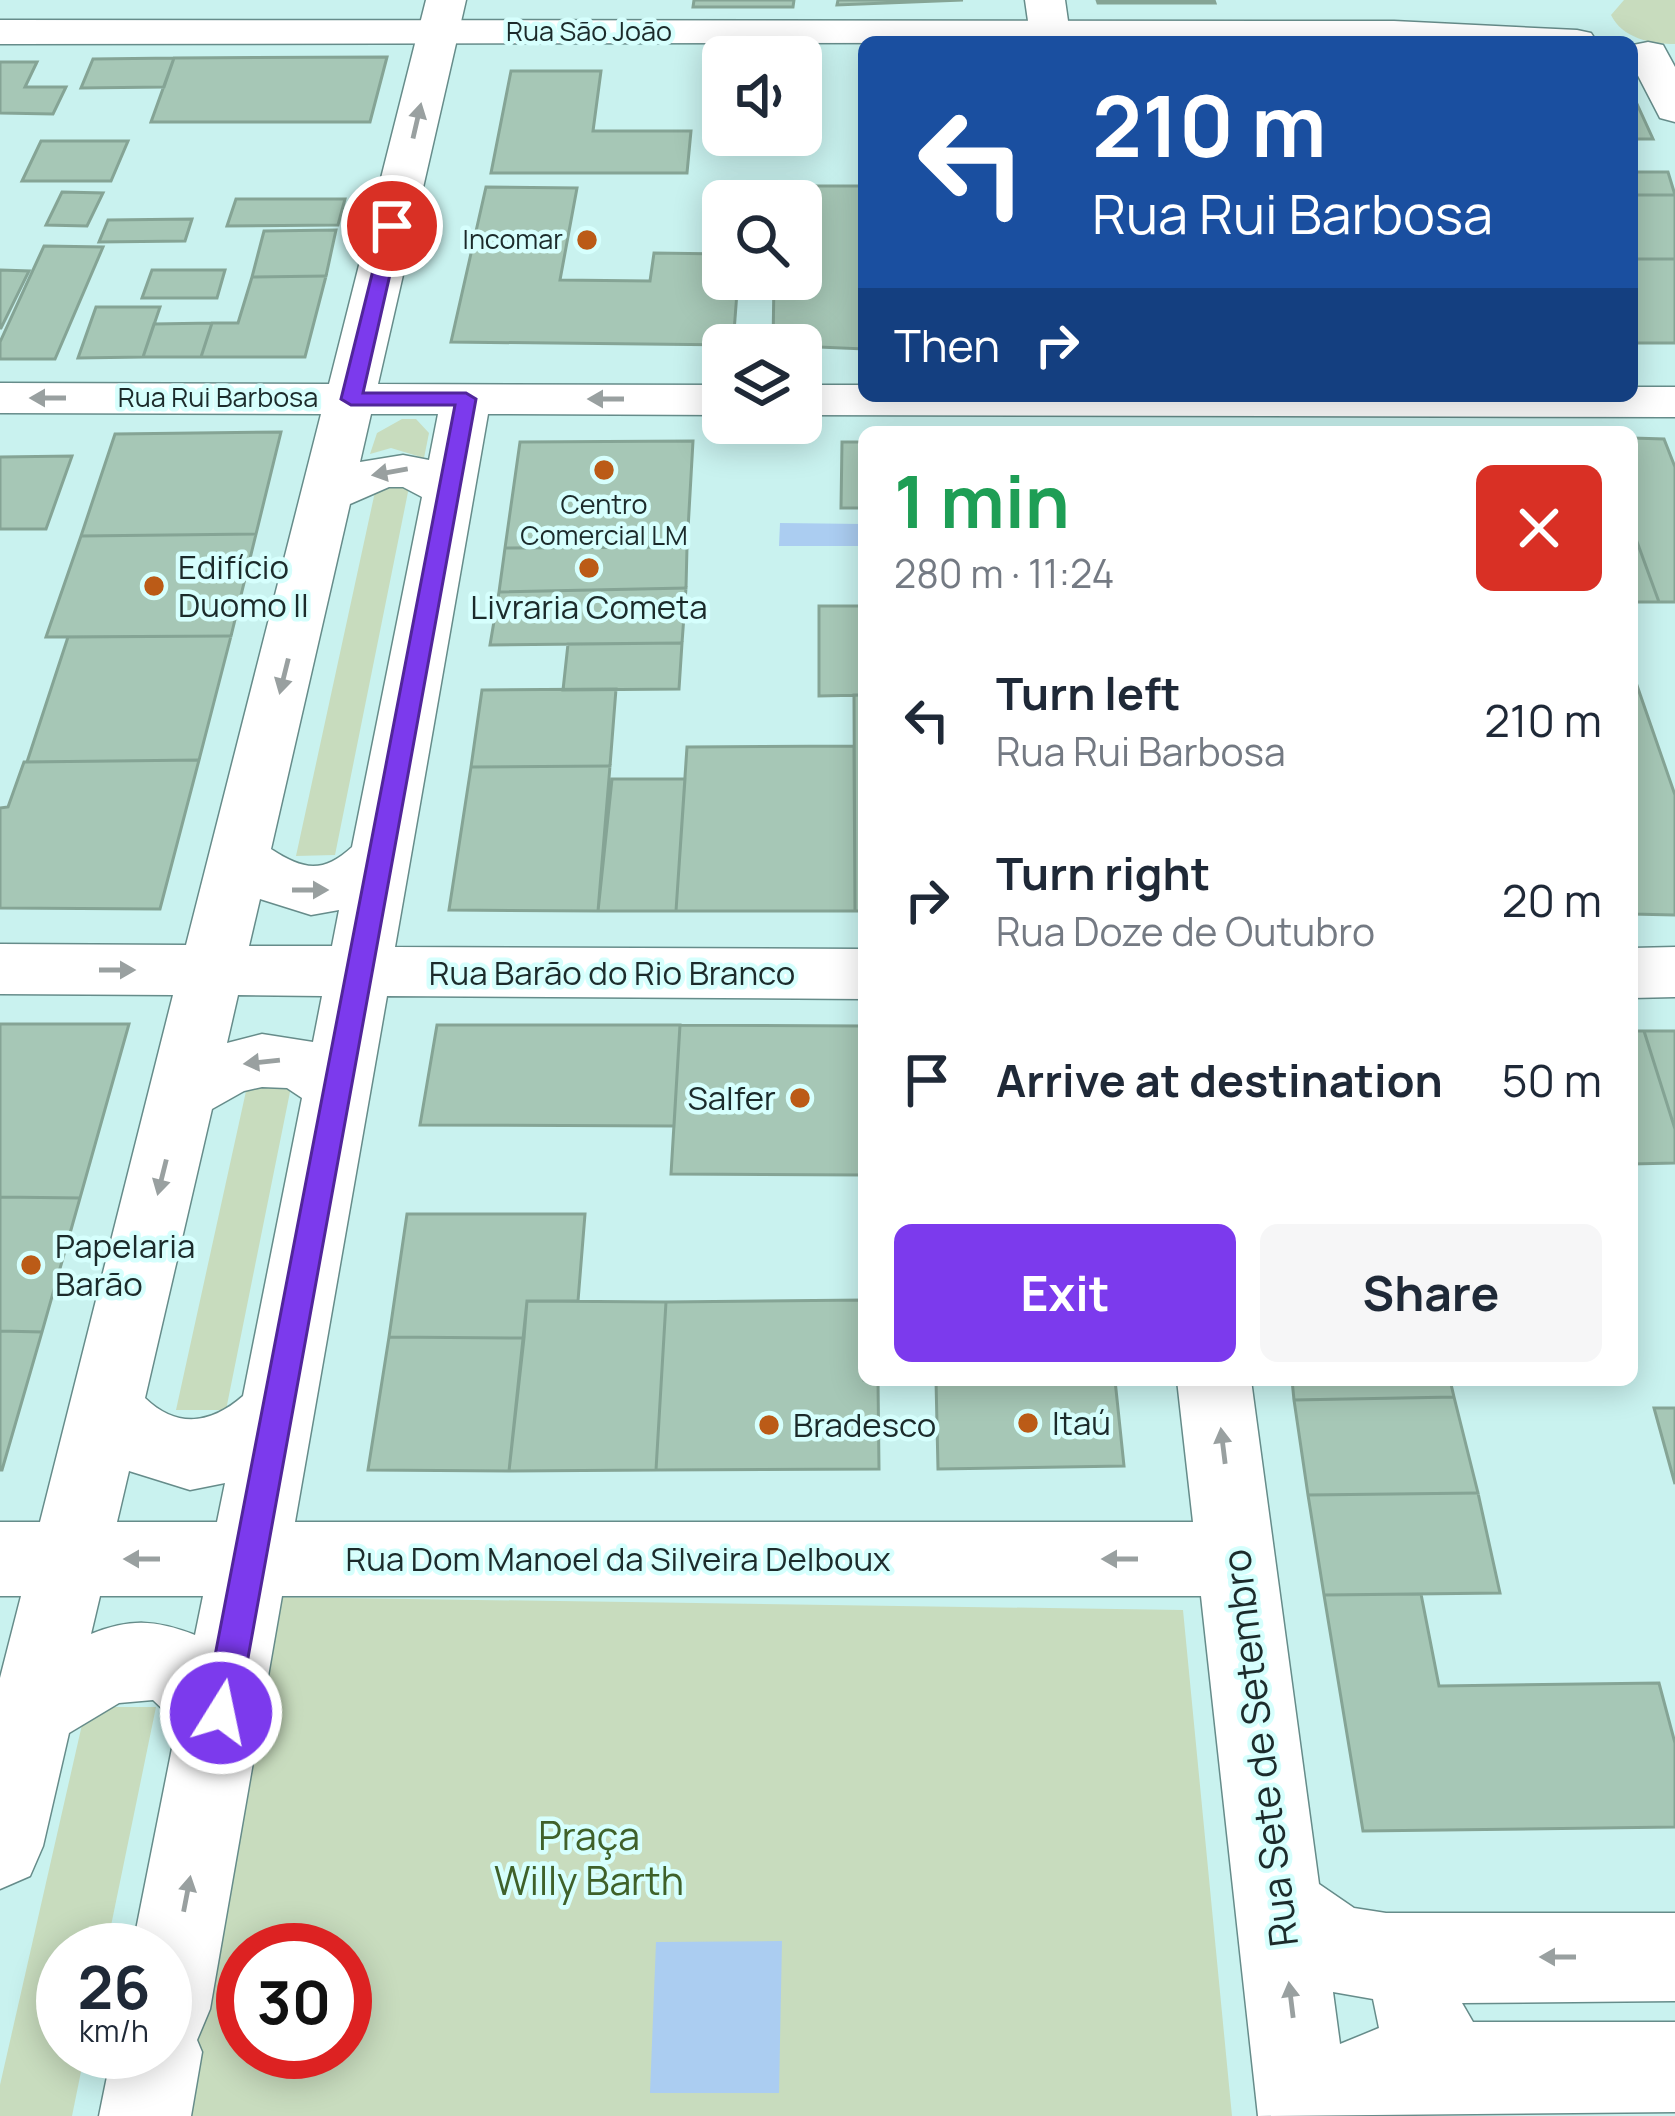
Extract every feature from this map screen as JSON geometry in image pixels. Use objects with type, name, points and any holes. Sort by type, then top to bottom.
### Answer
[{"type":"street","name":"Rua São João","points":[[0,32],[442,16],[1394,33],[1579,24]]},
{"type":"street","points":[[0,1846],[33,1708],[35,1559],[106,1408],[442,16]]},
{"type":"street","points":[[1579,24],[1582,19],[1605,36]]},
{"type":"street","points":[[1642,51],[1675,109]]},
{"type":"street","name":"Rua Rui Barbosa","points":[[0,398],[702,400]]},
{"type":"street","points":[[181,1923],[466,399]]},
{"type":"street","points":[[822,401],[858,402]]},
{"type":"street","points":[[860,402],[1095,410],[1675,402]]},
{"type":"street","points":[[328,494],[398,467],[426,476],[448,492]]},
{"type":"street","points":[[240,858],[276,883],[309,893],[351,881],[380,857]]},
{"type":"street","name":"Rua Barão do Rio Branco","points":[[0,970],[858,974]]},
{"type":"street","points":[[1638,973],[1675,973]]},
{"type":"street","points":[[183,1093],[233,1066],[285,1060],[323,1073],[337,1091]]},
{"type":"street","name":"Rua Sete de Setembro","points":[[1215,1386],[1304,2116]]},
{"type":"street","points":[[106,1408],[122,1430],[166,1454],[224,1452],[258,1433],[277,1412]]},
{"type":"street","name":"Rua Dom Manoel da Silveira Delboux","points":[[35,1559],[1237,1559]]},
{"type":"street","points":[[33,1708],[108,1664],[134,1660],[183,1670],[204,1688],[221,1713]]},
{"type":"street","points":[[1279,1909],[1338,1950],[1432,1957],[1675,1957]]},
{"type":"street","points":[[1432,1957],[1418,1982],[1420,2023],[1452,2068]]},
{"type":"street","points":[[1327,2116],[1345,2088],[1390,2068],[1675,2067]]},
{"type":"street","points":[[145,2116],[152,2079]]},
{"type":"green space","points":[[1624,0],[1675,0],[1675,44],[1630,34],[1611,15]]},
{"type":"green space","points":[[402,419],[416,419],[429,433],[424,458],[391,448],[370,454],[377,433]]},
{"type":"green space","points":[[376,487],[409,487],[335,855],[296,856]]},
{"type":"green space","points":[[248,1082],[292,1082],[226,1410],[176,1410]]},
{"type":"green space","name":"Praça Willy Barth","points":[[273,1597],[1183,1610],[1232,2116],[180,2116],[187,2079],[192,2079],[192,2049]]},
{"type":"green space","points":[[86,1707],[156,1707],[112,1923],[37,1923]]},
{"type":"green space","points":[[36,1927],[36,2079],[80,2079],[72,2116],[0,2116],[0,2085]]},
{"type":"water","points":[[780,523],[858,524],[858,546],[779,546]]},
{"type":"water","points":[[782,1941],[779,2093],[650,2093],[656,1942]]},
{"type":"building","points":[[694,0],[794,0],[793,7],[693,7]]},
{"type":"building","points":[[838,0],[963,0],[837,5]]},
{"type":"building","points":[[1214,0],[1215,3],[1098,3]]},
{"type":"building","points":[[387,57],[370,122],[151,122],[174,58]]},
{"type":"building","points":[[174,58],[164,87],[81,88],[93,59]]},
{"type":"building","points":[[0,62],[37,62],[25,87],[66,87],[53,114],[0,113]]},
{"type":"building","points":[[511,71],[601,71],[593,131],[691,131],[687,173],[491,173]]},
{"type":"building","points":[[1638,106],[1653,139],[1638,139]]},
{"type":"building","points":[[41,141],[128,141],[111,181],[22,181]]},
{"type":"building","points":[[1638,172],[1668,172],[1675,195],[1638,195]]},
{"type":"building","points":[[822,186],[858,186],[858,349],[822,347],[822,324],[773,324],[774,300],[822,300]]},
{"type":"building","points":[[486,187],[577,188],[560,280],[650,281],[654,253],[702,254],[702,300],[736,300],[735,324],[702,324],[702,345],[451,342]]},
{"type":"building","points":[[62,192],[103,193],[87,226],[46,225]]},
{"type":"building","points":[[1638,195],[1675,195],[1675,259],[1638,259]]},
{"type":"building","points":[[236,199],[345,199],[338,225],[227,226]]},
{"type":"building","points":[[192,219],[185,241],[99,242],[108,220]]},
{"type":"building","points":[[336,230],[326,276],[252,277],[264,231]]},
{"type":"building","points":[[44,246],[103,247],[55,359],[0,359],[0,342]]},
{"type":"building","points":[[1638,259],[1675,259],[1675,343],[1638,343]]},
{"type":"building","points":[[0,270],[29,271],[1,328],[0,328]]},
{"type":"building","points":[[152,270],[225,270],[217,298],[142,298]]},
{"type":"building","points":[[326,276],[305,357],[201,357],[212,323],[238,323],[252,277]]},
{"type":"building","points":[[96,307],[160,307],[143,357],[78,358]]},
{"type":"building","points":[[212,323],[201,357],[143,357],[154,324]]},
{"type":"building","points":[[281,432],[256,534],[81,536],[115,434]]},
{"type":"building","points":[[1638,438],[1664,439],[1675,467],[1675,602],[1659,602],[1638,544]]},
{"type":"building","name":"Centro Comercial LM","points":[[693,441],[687,547],[505,548],[520,442]]},
{"type":"building","points":[[842,442],[858,442],[858,508],[841,508]]},
{"type":"building","points":[[72,456],[46,529],[0,529],[0,457]]},
{"type":"building","name":"Edifício Duomo II","points":[[256,534],[231,636],[46,637],[81,536]]},
{"type":"building","points":[[1638,544],[1659,602],[1638,602]]},
{"type":"building","points":[[687,547],[686,588],[499,592],[505,548]]},
{"type":"building","points":[[686,588],[682,643],[490,645],[499,592]]},
{"type":"building","points":[[819,606],[858,606],[858,695],[819,696]]},
{"type":"building","points":[[231,636],[199,760],[27,762],[68,637]]},
{"type":"building","points":[[682,643],[679,689],[563,690],[568,644]]},
{"type":"building","points":[[1638,688],[1675,795],[1675,915],[1638,914]]},
{"type":"building","points":[[616,689],[610,766],[471,767],[482,690]]},
{"type":"building","points":[[854,695],[858,695],[858,911]]},
{"type":"building","points":[[854,746],[855,911],[676,911],[687,747]]},
{"type":"building","points":[[199,760],[160,909],[0,908],[0,808],[8,807],[24,762]]},
{"type":"building","points":[[610,766],[598,911],[449,910],[471,767]]},
{"type":"building","points":[[612,779],[685,779],[676,911],[598,911]]},
{"type":"building","points":[[0,1024],[129,1024],[80,1198],[0,1197]]},
{"type":"building","points":[[437,1025],[680,1025],[674,1126],[420,1125]]},
{"type":"building","points":[[680,1025],[858,1026],[858,1175],[671,1174]]},
{"type":"building","points":[[1638,1031],[1644,1031],[1675,1129],[1675,1163],[1638,1164]]},
{"type":"building","points":[[1644,1031],[1675,1031],[1675,1129]]},
{"type":"building","name":"Papelaria Barão","points":[[0,1197],[80,1198],[42,1332],[0,1331]]},
{"type":"building","points":[[407,1214],[585,1214],[578,1301],[527,1301],[524,1338],[389,1337]]},
{"type":"building","name":"Bradesco","points":[[858,1300],[858,1386],[878,1386],[879,1469],[656,1470],[666,1302]]},
{"type":"building","points":[[527,1301],[666,1302],[656,1470],[509,1471]]},
{"type":"building","points":[[0,1331],[42,1332],[2,1470],[0,1470]]},
{"type":"building","points":[[389,1337],[524,1338],[509,1471],[368,1470]]},
{"type":"building","name":"Itaú","points":[[936,1386],[1116,1386],[1124,1466],[938,1469]]},
{"type":"building","points":[[1293,1386],[1451,1386],[1454,1397],[1294,1400]]},
{"type":"building","points":[[1454,1397],[1478,1493],[1308,1495],[1294,1400]]},
{"type":"building","points":[[1654,1408],[1675,1408],[1675,1484]]},
{"type":"building","points":[[1478,1493],[1500,1593],[1324,1595],[1308,1495]]},
{"type":"building","points":[[1421,1594],[1439,1686],[1659,1683],[1675,1743],[1675,1827],[1363,1831],[1324,1595]]},
{"type":"place","name":"Incomar","points":[[587,240]]},
{"type":"place","name":"Centro Comercial LM","points":[[604,470]]},
{"type":"place","name":"Livraria Cometa","points":[[589,568]]},
{"type":"place","name":"Edifício Duomo II","points":[[154,586]]},
{"type":"place","name":"Salfer","points":[[800,1098]]},
{"type":"place","name":"Papelaria Barão","points":[[31,1265]]},
{"type":"place","name":"Itaú","points":[[1028,1423]]},
{"type":"place","name":"Bradesco","points":[[769,1425]]},
{"type":"route","points":[[221,1713],[466,399],[351,399],[392,226]]}]
